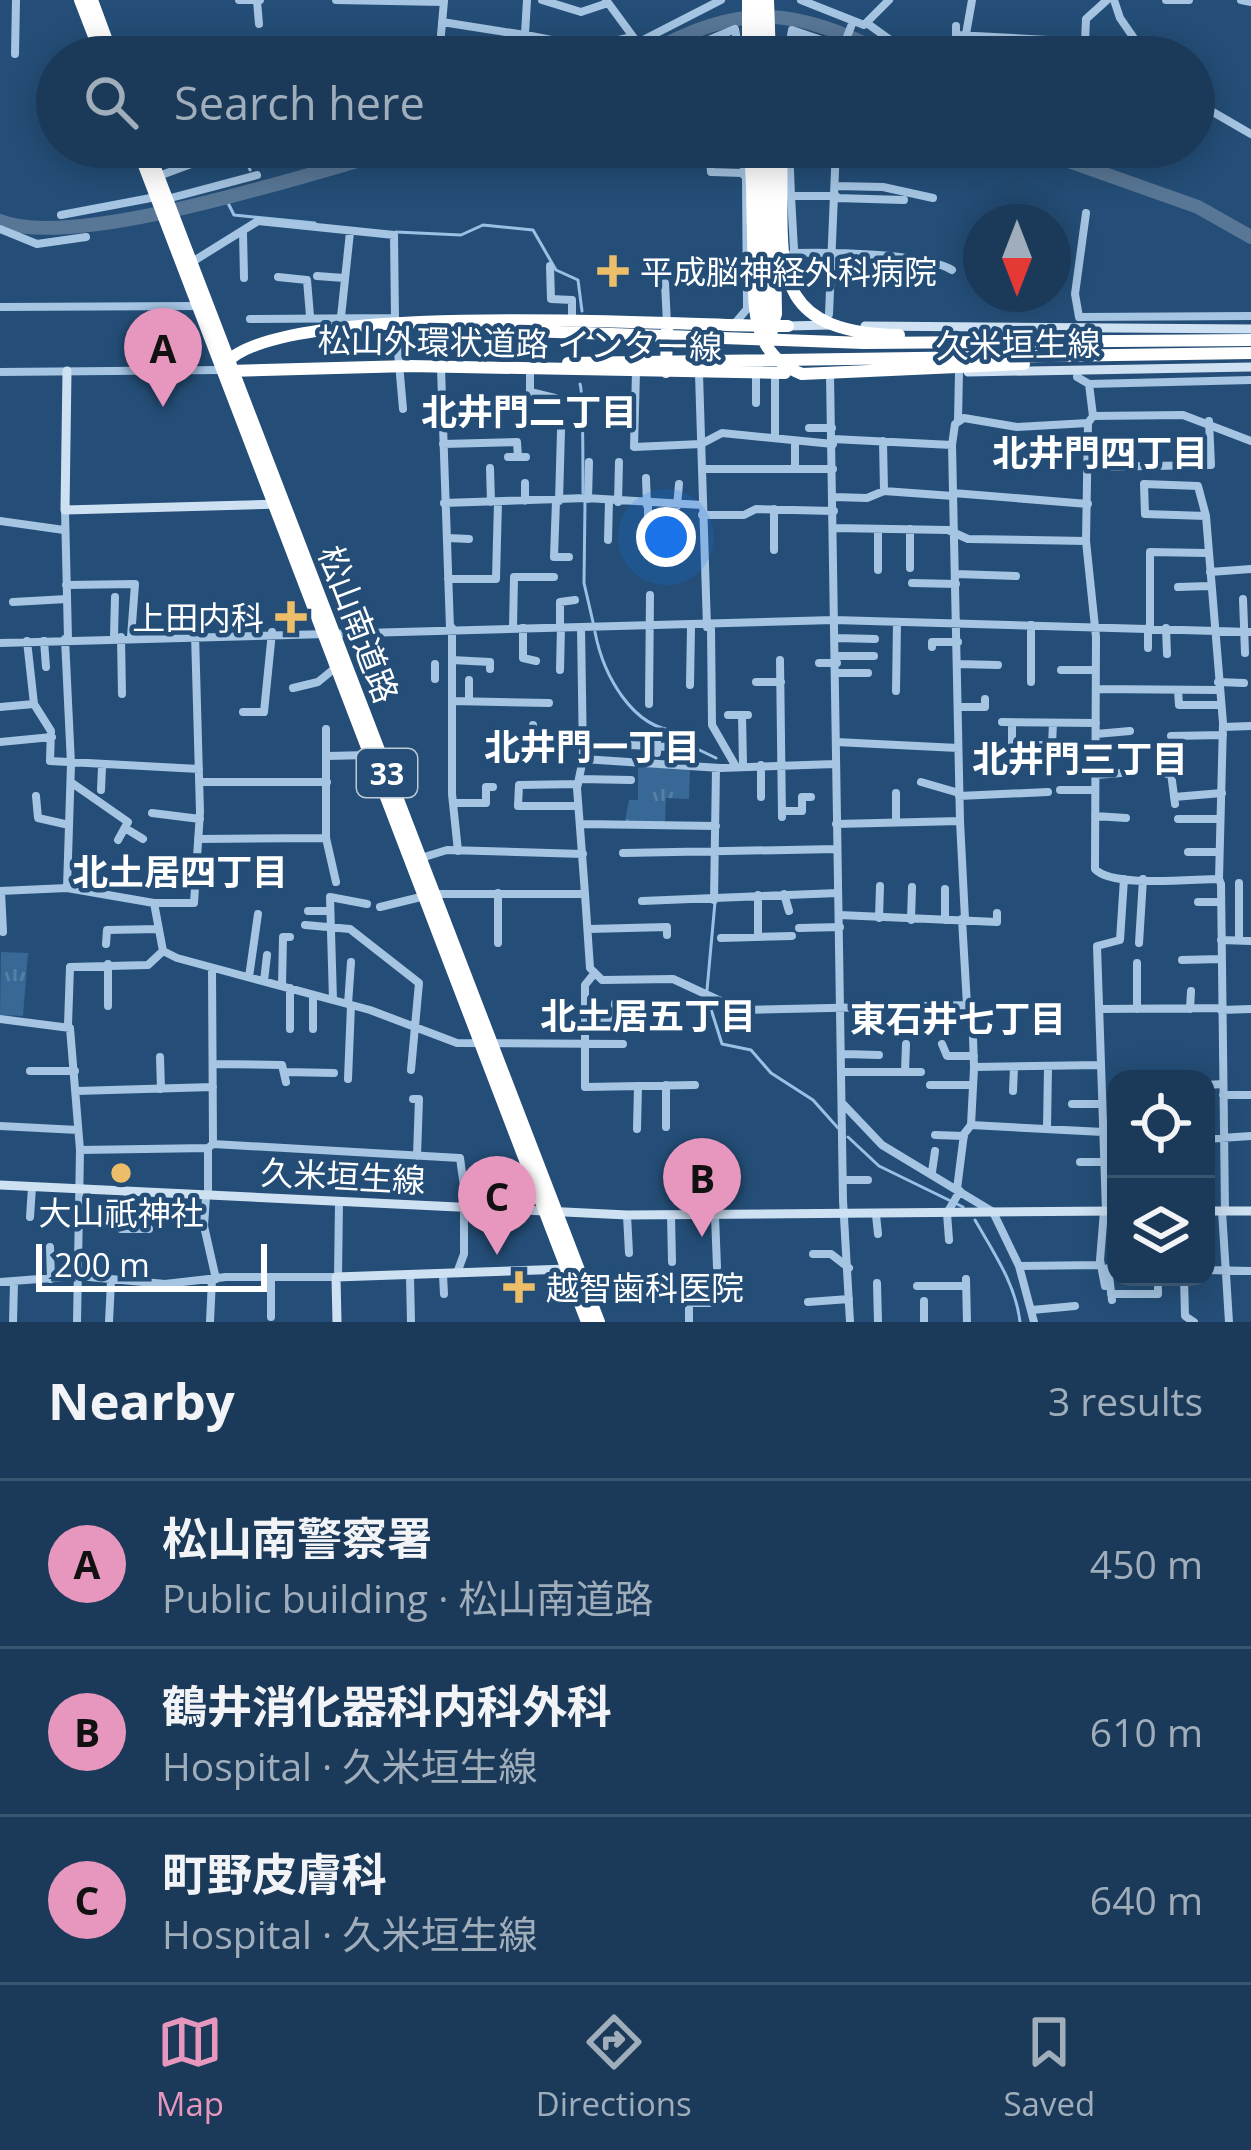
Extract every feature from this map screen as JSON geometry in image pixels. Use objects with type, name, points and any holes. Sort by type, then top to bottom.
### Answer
[{"type":"highway","points":[[80,0],[94,36]]},
{"type":"highway","points":[[92,0],[105,36]]},
{"type":"highway","points":[[747,36],[752,1]]},
{"type":"highway","points":[[752,1],[756,36]]},
{"type":"highway","points":[[768,5],[774,36]]},
{"type":"highway","name":"松山南道路","points":[[148,168],[228,367],[549,1212],[599,1322]]},
{"type":"highway","name":"松山南道路","points":[[151,168],[153,178]]},
{"type":"highway","points":[[748,168],[756,321],[769,350],[790,369],[815,375],[1251,353]]},
{"type":"highway","points":[[764,168],[768,193]]},
{"type":"highway","points":[[770,168],[765,315],[772,326],[780,373]]},
{"type":"highway","points":[[785,168],[786,270],[791,291],[813,319],[835,330],[1042,343]]},
{"type":"highway","name":"松山南道路","points":[[172,226],[192,262],[203,306]]},
{"type":"highway","points":[[413,323],[443,328],[813,341],[1251,340]]},
{"type":"highway","name":"松山外環状道路 インター線","points":[[228,367],[246,352],[341,324],[788,326]]},
{"type":"highway","points":[[666,373],[667,324]]},
{"type":"highway","points":[[699,374],[700,324]]},
{"type":"highway","points":[[498,368],[568,363],[766,364],[899,356],[1075,363]]},
{"type":"highway","name":"松山外環状道路 インター線","points":[[228,367],[780,373]]},
{"type":"highway","name":"松山南道路","points":[[327,630],[335,668],[419,859],[428,896]]},
{"type":"highway","name":"松山南道路","points":[[573,1268],[587,1322]]},
{"type":"main road","name":"久米垣生線","points":[[788,326],[831,320],[912,328],[1251,329]]},
{"type":"main road","points":[[912,328],[914,374]]},
{"type":"main road","points":[[1075,363],[1078,330]]},
{"type":"main road","name":"久米垣生線","points":[[780,373],[959,373],[1075,363],[1251,367]]},
{"type":"main road","points":[[67,370],[64,510],[279,504]]},
{"type":"main road","name":"久米垣生線","points":[[0,1185],[627,1215],[876,1215],[954,1200],[993,1212],[1107,1211]]},
{"type":"main road","points":[[1215,1210],[1251,1211]]},
{"type":"main road","points":[[338,1322],[337,1277],[573,1268]]},
{"type":"street","points":[[15,54],[16,0]]},
{"type":"street","points":[[242,0],[258,0],[259,24]]},
{"type":"street","points":[[336,0],[444,1],[441,36]]},
{"type":"street","points":[[527,0],[528,35]]},
{"type":"street","points":[[542,0],[580,12],[607,2],[632,36]]},
{"type":"street","points":[[646,36],[721,0]]},
{"type":"street","points":[[801,0],[851,26],[868,24],[889,0]]},
{"type":"street","points":[[966,34],[972,0]]},
{"type":"street","points":[[1085,36],[1086,20],[1111,0],[1133,36]]},
{"type":"street","points":[[1166,0],[1189,0]]},
{"type":"street","points":[[1241,0],[1251,2]]},
{"type":"street","points":[[442,22],[533,36]]},
{"type":"street","points":[[868,24],[885,36]]},
{"type":"street","points":[[847,36],[851,26]]},
{"type":"street","points":[[956,26],[956,35],[999,36]]},
{"type":"street","points":[[1215,113],[1251,134]]},
{"type":"street","points":[[153,178],[180,168]]},
{"type":"street","points":[[711,168],[711,172],[744,176],[791,196],[883,187],[933,198]]},
{"type":"street","points":[[730,326],[747,309],[745,168]]},
{"type":"street","points":[[788,168],[798,294],[831,320],[836,168]]},
{"type":"street","points":[[61,214],[162,202],[257,176]]},
{"type":"street","points":[[836,194],[904,200]]},
{"type":"street","points":[[1078,330],[1075,294],[1086,213]]},
{"type":"street","points":[[192,262],[258,220],[394,236],[394,357],[402,366],[403,409]]},
{"type":"street","points":[[0,229],[37,244],[86,237]]},
{"type":"street","points":[[243,232],[244,278]]},
{"type":"street","points":[[250,319],[310,316],[341,324],[350,232]]},
{"type":"street","points":[[793,253],[932,262],[952,270]]},
{"type":"street","points":[[550,266],[551,299],[572,300],[572,323]]},
{"type":"street","points":[[317,276],[344,278]]},
{"type":"street","points":[[278,277],[307,280],[310,316]]},
{"type":"street","points":[[665,283],[667,324]]},
{"type":"street","points":[[0,307],[203,306]]},
{"type":"street","points":[[1079,317],[1251,316]]},
{"type":"street","points":[[1075,363],[1077,377],[1089,384],[1251,380]]},
{"type":"street","points":[[441,366],[458,850]]},
{"type":"street","points":[[0,372],[193,375],[228,367]]},
{"type":"street","points":[[530,369],[530,392],[555,398]]},
{"type":"street","points":[[636,372],[634,447],[701,444],[722,433],[795,443],[833,437],[952,445]]},
{"type":"street","points":[[756,373],[756,403]]},
{"type":"street","points":[[775,438],[780,373]]},
{"type":"street","points":[[959,373],[952,495],[967,1005]]},
{"type":"street","points":[[699,374],[712,725],[739,765]]},
{"type":"street","points":[[830,374],[843,1216],[850,1322]]},
{"type":"street","points":[[1089,384],[1086,542],[1096,670],[1095,869],[1101,876],[1124,880],[1219,879]]},
{"type":"street","points":[[958,420],[999,420],[1017,427],[1183,415],[1251,441]]},
{"type":"street","points":[[1091,467],[1211,465],[1210,422]]},
{"type":"street","points":[[809,428],[833,437]]},
{"type":"street","points":[[558,436],[554,556],[569,557]]},
{"type":"street","points":[[884,441],[884,491]]},
{"type":"street","points":[[443,444],[517,442],[517,457]]},
{"type":"street","points":[[795,443],[795,469]]},
{"type":"street","points":[[588,499],[590,462]]},
{"type":"street","points":[[608,540],[619,462]]},
{"type":"street","points":[[448,579],[496,579],[490,468]]},
{"type":"street","points":[[703,469],[833,469]]},
{"type":"street","points":[[646,478],[648,546]]},
{"type":"street","points":[[525,483],[525,501]]},
{"type":"street","points":[[677,506],[680,484]]},
{"type":"street","points":[[1206,516],[1145,514],[1144,484],[1198,486],[1206,516],[1223,731],[1218,819],[1229,1322]]},
{"type":"street","points":[[834,497],[868,498],[884,491],[1088,504]]},
{"type":"street","points":[[444,503],[588,499],[702,510],[834,511]]},
{"type":"street","points":[[774,509],[774,550]]},
{"type":"street","points":[[64,510],[71,764],[67,888]]},
{"type":"street","points":[[0,521],[64,530]]},
{"type":"street","points":[[834,528],[1086,542]]},
{"type":"street","points":[[878,529],[878,570]]},
{"type":"street","points":[[910,529],[910,568]]},
{"type":"street","points":[[449,538],[469,539]]},
{"type":"street","points":[[1148,648],[1150,551],[1206,553]]},
{"type":"street","points":[[1210,572],[1251,569]]},
{"type":"street","points":[[912,583],[1004,572],[1016,576]]},
{"type":"street","points":[[554,577],[514,577],[523,658],[560,658]]},
{"type":"street","points":[[66,585],[135,584],[122,637]]},
{"type":"street","points":[[1178,587],[1209,586]]},
{"type":"street","points":[[650,595],[650,704]]},
{"type":"street","points":[[13,602],[67,598]]},
{"type":"street","points":[[115,598],[122,637],[122,694]]},
{"type":"street","points":[[1243,599],[1244,653]]},
{"type":"street","points":[[560,670],[560,602],[575,600]]},
{"type":"street","points":[[0,643],[327,630],[709,627],[834,620],[1246,631]]},
{"type":"street","points":[[896,691],[901,677],[897,622]]},
{"type":"street","points":[[1030,682],[1031,625]]},
{"type":"street","points":[[581,627],[583,759],[578,806],[593,975],[585,985],[585,1087],[695,1085]]},
{"type":"street","points":[[690,685],[691,627]]},
{"type":"street","points":[[1166,628],[1167,654]]},
{"type":"street","points":[[243,712],[264,712],[272,632]]},
{"type":"street","points":[[3,932],[1,891],[67,888],[154,903],[194,903],[200,819],[195,634]]},
{"type":"street","points":[[836,638],[875,639]]},
{"type":"street","points":[[44,640],[46,667]]},
{"type":"street","points":[[27,641],[34,704],[52,737],[50,761],[200,769]]},
{"type":"street","points":[[932,647],[932,641],[958,642]]},
{"type":"street","points":[[837,664],[874,656]]},
{"type":"street","points":[[452,660],[490,662],[490,669]]},
{"type":"street","points":[[780,660],[782,814],[802,811],[806,797],[802,781]]},
{"type":"street","points":[[819,663],[868,673]]},
{"type":"street","points":[[958,664],[998,664]]},
{"type":"street","points":[[293,688],[318,682],[335,668]]},
{"type":"street","points":[[1061,670],[1096,670]]},
{"type":"street","points":[[435,672],[452,672]]},
{"type":"street","points":[[469,680],[469,701]]},
{"type":"street","points":[[756,682],[781,682]]},
{"type":"street","points":[[1096,689],[1178,690],[1244,683]]},
{"type":"street","points":[[1178,690],[1179,706],[1220,706]]},
{"type":"street","points":[[958,707],[985,707],[986,699]]},
{"type":"street","points":[[452,701],[548,703]]},
{"type":"street","points":[[0,707],[34,704]]},
{"type":"street","points":[[728,716],[745,716],[739,765]]},
{"type":"street","points":[[1053,723],[1052,745],[1012,745],[1007,723],[1053,723],[1130,731]]},
{"type":"street","points":[[527,750],[533,750],[533,724]]},
{"type":"street","points":[[1171,736],[1251,726]]},
{"type":"street","points":[[326,729],[326,838],[336,882]]},
{"type":"street","points":[[623,729],[623,744]]},
{"type":"street","points":[[0,740],[52,737]]},
{"type":"street","points":[[533,737],[675,747]]},
{"type":"street","points":[[836,742],[958,748]]},
{"type":"street","points":[[328,756],[407,754]]},
{"type":"street","points":[[583,759],[716,767],[835,764]]},
{"type":"street","points":[[761,765],[761,797]]},
{"type":"street","points":[[101,790],[102,767]]},
{"type":"street","points":[[714,899],[716,767]]},
{"type":"street","points":[[1096,775],[1121,772]]},
{"type":"street","points":[[1171,773],[1174,800],[1222,793]]},
{"type":"street","points":[[578,806],[518,806],[518,788],[631,780]]},
{"type":"street","points":[[71,782],[102,812],[128,823],[118,840]]},
{"type":"street","points":[[200,782],[327,782]]},
{"type":"street","points":[[926,786],[998,798],[1048,792]]},
{"type":"street","points":[[456,803],[486,802],[486,787],[493,787]]},
{"type":"street","points":[[1060,790],[1112,790]]},
{"type":"street","points":[[896,793],[896,822]]},
{"type":"street","points":[[36,796],[38,818],[69,825]]},
{"type":"street","points":[[166,801],[158,814],[200,819]]},
{"type":"street","points":[[580,822],[606,820],[611,815]]},
{"type":"street","points":[[1095,816],[1126,818]]},
{"type":"street","points":[[1178,819],[1218,819]]},
{"type":"street","points":[[836,824],[960,820]]},
{"type":"street","points":[[580,822],[716,826]]},
{"type":"street","points":[[125,828],[143,839]]},
{"type":"street","points":[[480,836],[480,854]]},
{"type":"street","points":[[198,839],[326,838]]},
{"type":"street","points":[[623,854],[838,848]]},
{"type":"street","points":[[419,859],[458,850],[583,854]]},
{"type":"street","points":[[1188,852],[1219,852]]},
{"type":"street","points":[[1107,1178],[1097,946],[1119,942],[1124,880]]},
{"type":"street","points":[[1139,943],[1143,880]]},
{"type":"street","points":[[1239,883],[1239,940]]},
{"type":"street","points":[[879,918],[880,886]]},
{"type":"street","points":[[911,920],[912,887]]},
{"type":"street","points":[[945,889],[945,920]]},
{"type":"street","points":[[642,901],[838,892]]},
{"type":"street","points":[[498,893],[499,943]]},
{"type":"street","points":[[380,907],[428,896],[585,894]]},
{"type":"street","points":[[784,894],[789,911]]},
{"type":"street","points":[[758,895],[758,937]]},
{"type":"street","points":[[332,1000],[330,898],[367,904]]},
{"type":"street","points":[[1198,902],[1221,902]]},
{"type":"street","points":[[154,903],[163,951]]},
{"type":"street","points":[[308,911],[330,910]]},
{"type":"street","points":[[839,915],[997,922],[997,913]]},
{"type":"street","points":[[249,977],[261,932],[258,914]]},
{"type":"street","points":[[304,925],[350,929],[418,983],[411,1070]]},
{"type":"street","points":[[589,929],[667,927],[667,935]]},
{"type":"street","points":[[722,938],[840,927]]},
{"type":"street","points":[[106,944],[106,930],[159,928]]},
{"type":"street","points":[[290,937],[283,937],[290,1029]]},
{"type":"street","points":[[1221,940],[1251,940]]},
{"type":"street","points":[[77,1322],[80,1150],[68,1025],[70,967],[148,965],[163,951]]},
{"type":"street","points":[[163,951],[413,1028],[485,1044],[623,1044]]},
{"type":"street","points":[[264,981],[267,955]]},
{"type":"street","points":[[1182,960],[1221,959]]},
{"type":"street","points":[[349,1079],[351,962]]},
{"type":"street","points":[[1137,963],[1137,1009]]},
{"type":"street","points":[[108,964],[109,1006]]},
{"type":"street","points":[[210,1322],[214,1279],[204,1226],[213,1087],[212,969]]},
{"type":"street","points":[[593,975],[608,980],[673,979],[740,1010],[843,1004],[972,1008],[971,1125],[964,1136],[949,1240]]},
{"type":"street","points":[[1190,1009],[1191,992]]},
{"type":"street","points":[[313,1029],[314,995]]},
{"type":"street","points":[[587,1022],[614,1022],[615,1003]]},
{"type":"street","points":[[1101,1009],[1251,1009]]},
{"type":"street","points":[[0,1019],[68,1025]]},
{"type":"street","points":[[905,1072],[906,1044]]},
{"type":"street","points":[[942,1044],[946,1057],[974,1062],[1014,1067],[1101,1065]]},
{"type":"street","points":[[844,1054],[879,1054]]},
{"type":"street","points":[[160,1058],[161,1089]]},
{"type":"street","points":[[213,1064],[252,1060],[284,1069],[334,1073]]},
{"type":"street","points":[[1047,1130],[1048,1066]]},
{"type":"street","points":[[1013,1090],[1014,1067]]},
{"type":"street","points":[[30,1071],[75,1071]]},
{"type":"street","points":[[844,1072],[921,1072]]},
{"type":"street","points":[[666,1085],[666,1127]]},
{"type":"street","points":[[930,1085],[973,1085]]},
{"type":"street","points":[[637,1129],[638,1086]]},
{"type":"street","points":[[76,1091],[213,1087]]},
{"type":"street","points":[[1102,1088],[1107,1088]]},
{"type":"street","points":[[1215,1088],[1251,1095]]},
{"type":"street","points":[[412,1099],[419,1099],[417,1156]]},
{"type":"street","points":[[1072,1104],[1102,1104]]},
{"type":"street","points":[[844,1106],[882,1145],[932,1172],[954,1200],[993,1212],[1018,1266],[1034,1322]]},
{"type":"street","points":[[971,1125],[1103,1132]]},
{"type":"street","points":[[0,1126],[78,1130]]},
{"type":"street","points":[[935,1135],[964,1136]]},
{"type":"street","points":[[1215,1140],[1251,1136]]},
{"type":"street","points":[[80,1150],[211,1146],[460,1158],[465,1208],[457,1274]]},
{"type":"street","points":[[932,1172],[935,1151]]},
{"type":"street","points":[[1080,1162],[1106,1162]]},
{"type":"street","points":[[843,1180],[868,1180]]},
{"type":"street","points":[[30,1217],[32,1187]]},
{"type":"street","points":[[128,1192],[125,1229],[148,1229]]},
{"type":"street","points":[[0,1282],[78,1276],[165,1284],[337,1277],[339,1203]]},
{"type":"street","points":[[627,1215],[629,1253]]},
{"type":"street","points":[[671,1215],[672,1262]]},
{"type":"street","points":[[876,1215],[878,1234]]},
{"type":"street","points":[[715,1216],[717,1267]]},
{"type":"street","points":[[50,1247],[51,1280]]},
{"type":"street","points":[[813,1254],[831,1254],[848,1268]]},
{"type":"street","points":[[1018,1266],[1107,1268]]},
{"type":"street","points":[[1215,1270],[1251,1271]]},
{"type":"street","points":[[443,1274],[444,1294]]},
{"type":"street","points":[[410,1276],[411,1322]]},
{"type":"street","points":[[271,1277],[271,1317]]},
{"type":"street","points":[[110,1322],[111,1281]]},
{"type":"street","points":[[14,1282],[14,1322]]},
{"type":"street","points":[[917,1286],[966,1282],[967,1322]]},
{"type":"street","points":[[878,1283],[878,1322]]},
{"type":"street","points":[[1108,1286],[1109,1294],[1158,1294],[1158,1288]]},
{"type":"street","points":[[1184,1286],[1184,1312],[1194,1322]]},
{"type":"street","points":[[808,1302],[849,1299]]},
{"type":"street","points":[[924,1301],[924,1322]]},
{"type":"street","points":[[689,1322],[689,1303],[712,1303]]},
{"type":"street","points":[[1032,1310],[1076,1306]]},
{"type":"green space","points":[[638,766],[690,768],[689,799],[666,798],[665,823],[625,822],[629,800],[638,800]]},
{"type":"green space","points":[[1,952],[28,953],[23,1016],[0,1015]]},
{"type":"waterway","points":[[684,36],[739,19],[767,17],[795,20],[846,36]]},
{"type":"waterway","points":[[0,221],[36,228],[83,226],[199,204],[333,168]]},
{"type":"waterway","points":[[1088,168],[1198,207],[1251,237]]},
{"type":"waterway","points":[[225,197],[234,215],[315,223]]},
{"type":"waterway","points":[[396,232],[461,235],[483,225],[533,230],[556,270],[578,280],[582,311]]},
{"type":"waterway","points":[[580,384],[583,493]]},
{"type":"waterway","points":[[585,502],[584,583],[593,622]]},
{"type":"waterway","points":[[595,632],[605,665],[634,710],[647,721],[678,731],[689,745],[716,758]]},
{"type":"waterway","points":[[707,990],[715,902]]},
{"type":"waterway","points":[[710,1006],[722,1044],[751,1050],[771,1073],[813,1100],[838,1128]]},
{"type":"waterway","points":[[848,1137],[879,1166],[963,1207]]},
{"type":"waterway","points":[[975,1220],[1009,1282],[1020,1322]]},
{"type":"place","name":"平成脳神経外科病院","points":[[613,271]]},
{"type":"place","name":"松山南警察署","points":[[163,407]]},
{"type":"place","name":"上田内科","points":[[291,617]]},
{"type":"place","name":"大山祇神社","points":[[121,1173]]},
{"type":"place","name":"鶴井消化器科内科外科","points":[[702,1237]]},
{"type":"place","name":"町野皮膚科","points":[[497,1255]]},
{"type":"place","name":"越智歯科医院","points":[[519,1287]]},
{"type":"district","name":"北井門二丁目","points":[[529,411]]},
{"type":"district","name":"北井門四丁目","points":[[1100,452]]},
{"type":"district","name":"北井門一丁目","points":[[592,746]]},
{"type":"district","name":"北井門三丁目","points":[[1080,758]]},
{"type":"district","name":"北土居四丁目","points":[[180,871]]},
{"type":"district","name":"北土居五丁目","points":[[648,1015]]},
{"type":"district","name":"東石井七丁目","points":[[958,1018]]}]
